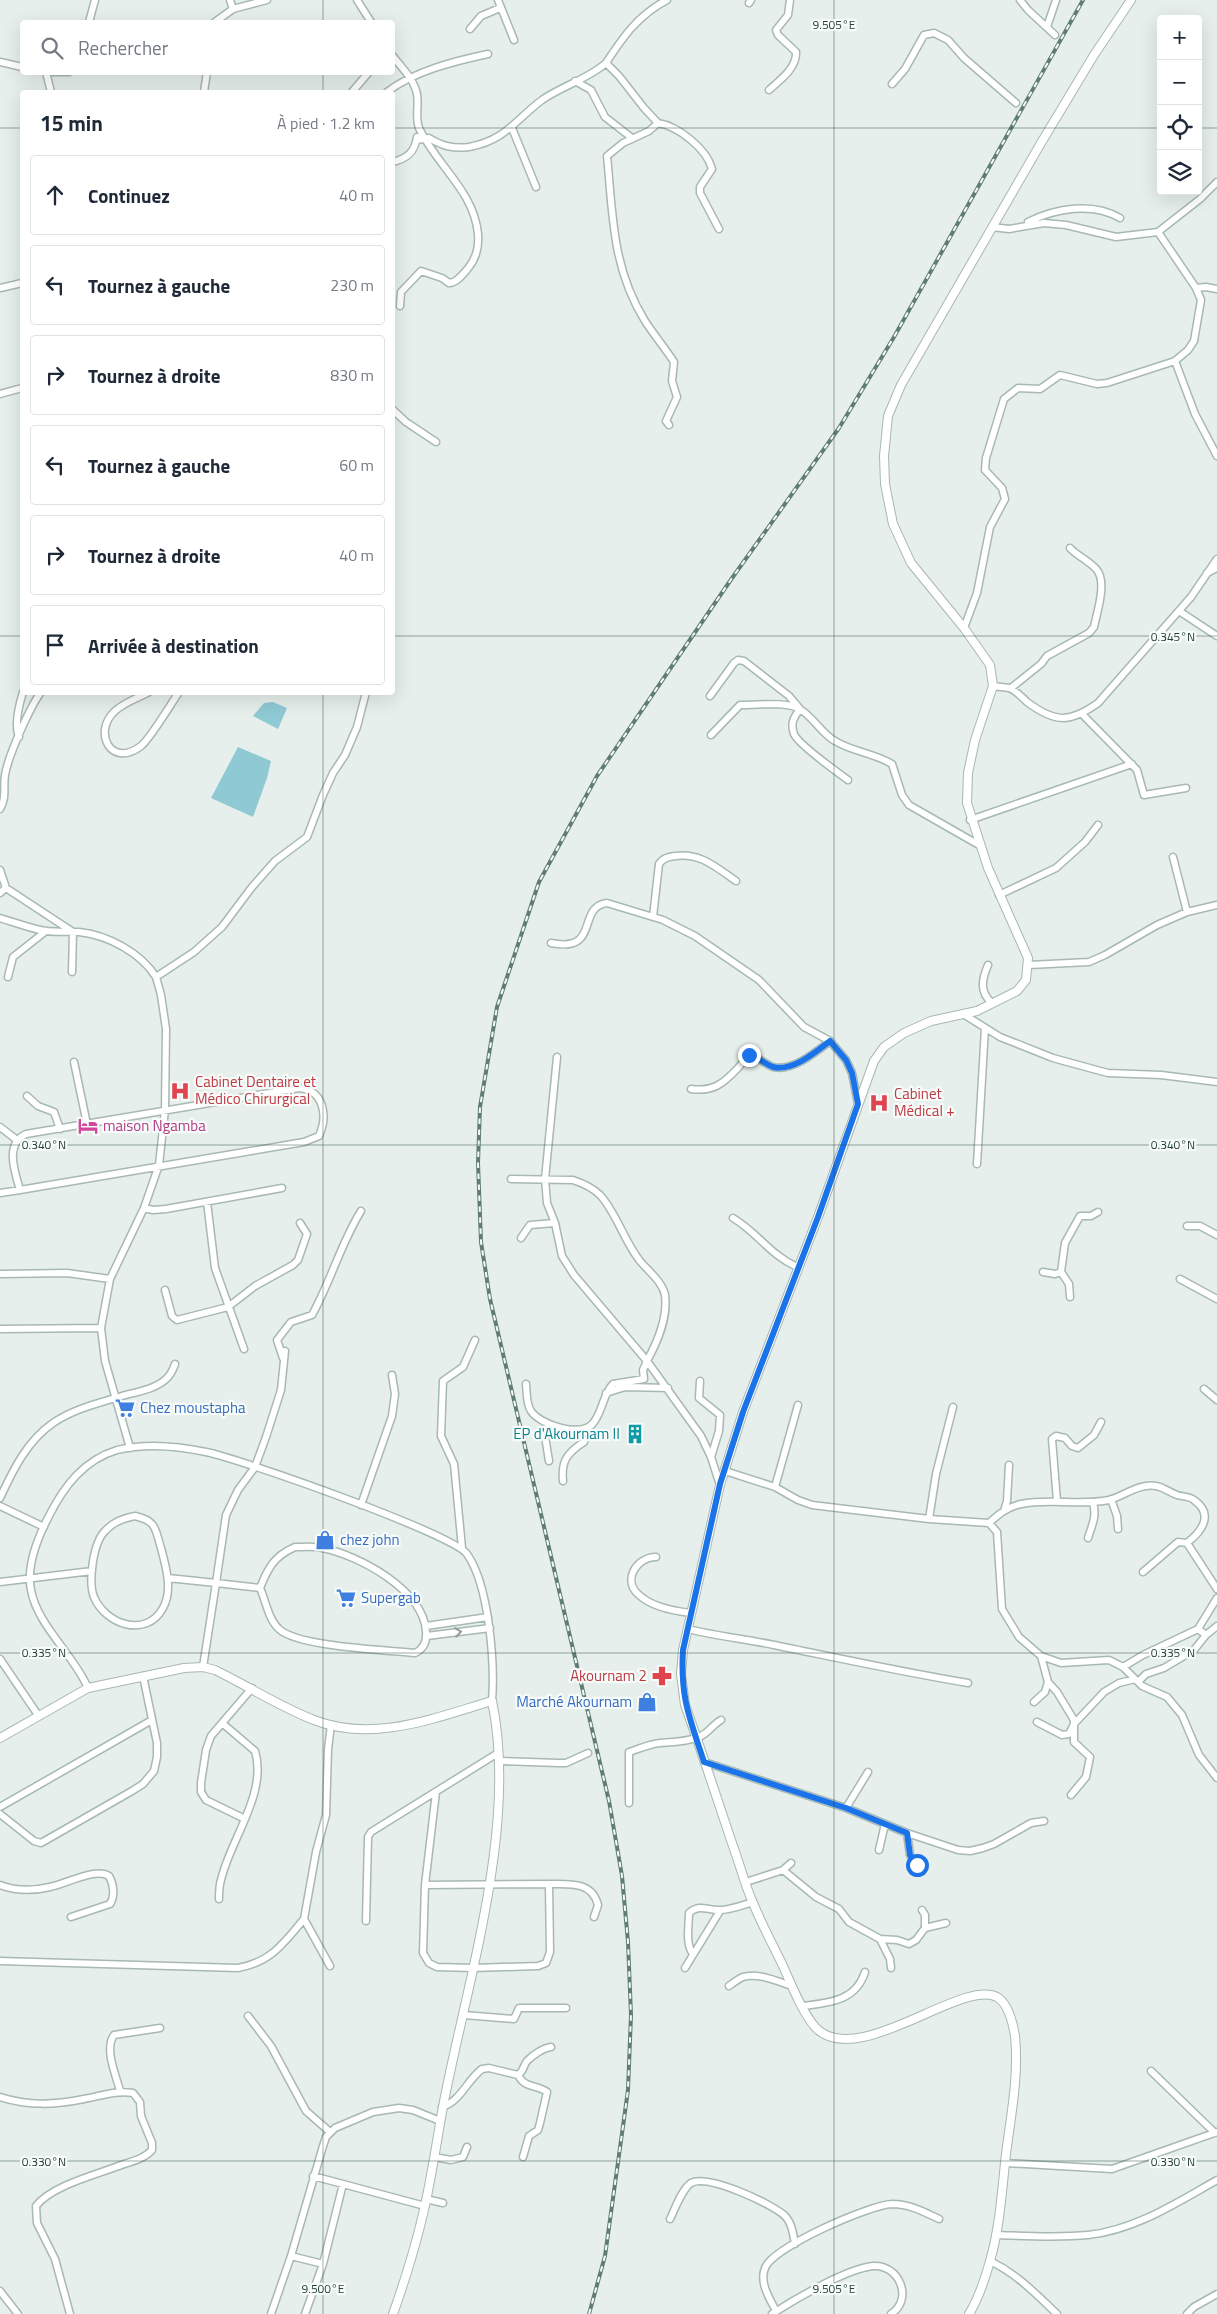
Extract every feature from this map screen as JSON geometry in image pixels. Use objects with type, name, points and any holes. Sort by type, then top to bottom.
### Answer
[{"type":"street","points":[[90,20],[95,0]]},
{"type":"street","points":[[230,0],[234,9]]},
{"type":"street","points":[[218,20],[234,9],[266,0]]},
{"type":"street","points":[[357,0],[371,20]]},
{"type":"street","points":[[498,0],[514,40]]},
{"type":"street","points":[[417,140],[425,138],[443,146],[458,148],[486,144],[512,128],[543,100],[606,63],[634,23],[666,0]]},
{"type":"street","points":[[769,90],[789,70],[797,57],[796,52],[778,35],[776,30],[788,15],[790,0]]},
{"type":"street","points":[[1020,0],[1055,35]]},
{"type":"street","points":[[1047,27],[1056,0]]},
{"type":"street","points":[[969,2314],[980,2291],[990,2261],[996,2234],[1016,2061],[1015,2037],[1011,2017],[1001,2000],[988,1994],[970,1997],[918,2019],[858,2038],[838,2038],[815,2027],[792,1986],[753,1902],[685,1705],[682,1688],[683,1650],[720,1484],[743,1412],[797,1267],[818,1217],[874,1061],[884,1046],[919,1025],[977,1011],[1006,997],[1023,986],[1026,980],[1029,965],[1028,958],[999,895],[979,845],[970,820],[967,803],[968,773],[993,686],[990,665],[964,628],[911,563],[893,524],[885,484],[886,429],[888,416],[899,390],[1064,104],[1131,0]]},
{"type":"street","points":[[470,29],[481,16],[500,8]]},
{"type":"street","points":[[892,84],[905,69],[924,35],[934,33],[948,40],[964,58],[1016,103]]},
{"type":"street","points":[[391,90],[424,71],[488,54]]},
{"type":"street","points":[[395,59],[411,80],[417,94],[419,127],[417,140],[410,154],[404,159],[395,161]]},
{"type":"street","points":[[0,62],[20,67]]},
{"type":"street","points":[[606,63],[658,123],[672,126],[697,146],[709,161],[712,169],[700,187],[700,193],[719,229]]},
{"type":"street","points":[[48,75],[51,90]]},
{"type":"street","points":[[204,90],[207,75]]},
{"type":"street","points":[[354,90],[366,75]]},
{"type":"street","points":[[575,81],[591,90],[605,117],[632,138]]},
{"type":"street","points":[[658,123],[649,131],[632,138],[607,156],[611,215],[616,250],[624,277],[646,322],[674,362],[672,381],[677,397],[666,421],[669,425]]},
{"type":"street","points":[[400,306],[401,292],[415,275],[421,271],[452,283],[465,272],[477,254],[476,219],[458,183],[419,127]]},
{"type":"street","points":[[512,128],[536,187]]},
{"type":"street","points":[[992,228],[1009,229],[1037,223],[1066,225],[1116,237],[1158,232],[1193,206],[1217,182]]},
{"type":"street","points":[[1020,226],[1038,217],[1078,208],[1107,211],[1120,218]]},
{"type":"street","points":[[964,628],[977,593],[990,527],[1004,499],[1002,488],[985,470],[986,458],[1004,399],[1018,388],[1040,389],[1060,375],[1097,384],[1107,383],[1175,361],[1188,350],[1196,334],[1201,306],[1196,288],[1158,232]]},
{"type":"street","points":[[0,288],[20,283]]},
{"type":"street","points":[[1196,288],[1217,289]]},
{"type":"street","points":[[1175,361],[1195,414],[1217,456]]},
{"type":"street","points":[[0,394],[20,389]]},
{"type":"street","points":[[395,412],[406,422],[436,442]]},
{"type":"street","points":[[1011,688],[1041,664],[1047,656],[1089,633],[1094,627],[1100,578],[1095,568],[1077,556],[1070,548]]},
{"type":"street","points":[[993,686],[1011,688],[1037,709],[1055,716],[1065,718],[1082,714],[1098,703],[1179,611],[1217,559]]},
{"type":"street","points":[[1204,575],[1217,568]]},
{"type":"street","points":[[1179,611],[1217,636]]},
{"type":"street","points":[[710,696],[738,660],[744,661],[789,696],[833,740],[855,751],[881,757],[892,764],[902,794],[909,805],[979,845]]},
{"type":"street","points":[[19,737],[17,717],[22,695]]},
{"type":"street","points":[[0,809],[5,801],[2,795],[2,778],[33,703],[39,695]]},
{"type":"street","points":[[143,695],[115,711],[106,724],[105,736],[108,745],[113,751],[123,754],[143,745],[177,695]]},
{"type":"street","points":[[156,977],[194,952],[222,927],[252,887],[275,861],[308,837],[323,794],[345,755],[357,727],[365,695]]},
{"type":"street","points":[[711,735],[740,706],[784,705],[800,709]]},
{"type":"street","points":[[800,709],[793,717],[792,723],[798,740],[848,780]]},
{"type":"street","points":[[1082,714],[1137,770],[1144,795],[1186,788]]},
{"type":"street","points":[[970,820],[1132,764]]},
{"type":"street","points":[[999,895],[1056,868],[1085,842],[1098,825]]},
{"type":"street","points":[[653,917],[659,864],[665,858],[690,855],[705,860],[736,881]]},
{"type":"street","points":[[1173,857],[1187,912]]},
{"type":"street","points":[[0,870],[6,888],[74,932]]},
{"type":"street","points":[[0,893],[6,888]]},
{"type":"street","points":[[551,943],[567,946],[574,943],[586,931],[592,909],[598,904],[611,903],[653,917],[694,936],[759,980],[804,1027],[830,1041],[846,1060],[852,1073],[858,1104]]},
{"type":"street","points":[[1029,965],[1089,962],[1157,925],[1187,912],[1217,905]]},
{"type":"street","points":[[0,918],[46,931],[94,935],[128,951],[150,967],[156,977],[161,995],[166,1029],[165,1110],[159,1165],[144,1208],[110,1279],[100,1328],[105,1361],[130,1448]]},
{"type":"street","points":[[8,977],[13,957],[46,931]]},
{"type":"street","points":[[72,972],[74,932]]},
{"type":"street","points":[[988,965],[982,981],[984,991],[992,1003]]},
{"type":"street","points":[[963,1014],[1000,1037],[1034,1051],[1093,1069],[1108,1073],[1162,1075],[1217,1082]]},
{"type":"street","points":[[977,1164],[985,1028]]},
{"type":"street","points":[[690,1089],[708,1090],[719,1086],[749,1055],[769,1065],[781,1068],[812,1055],[830,1041]]},
{"type":"street","points":[[557,1058],[545,1179],[547,1203],[555,1223],[562,1256],[566,1264],[608,1317],[668,1388],[701,1436],[711,1457],[720,1484]]},
{"type":"street","points":[[74,1062],[87,1124]]},
{"type":"street","points":[[0,1193],[20,1190],[159,1165],[304,1142],[319,1136],[324,1122],[317,1094],[308,1089],[299,1088],[26,1134],[17,1140],[14,1145],[14,1164],[20,1190]]},
{"type":"street","points":[[27,1096],[38,1106],[54,1112],[60,1129]]},
{"type":"street","points":[[0,1127],[17,1140]]},
{"type":"street","points":[[511,1179],[573,1180],[582,1183],[599,1194],[608,1205],[634,1252],[660,1284],[664,1292],[664,1315],[657,1344],[643,1370],[644,1379],[613,1384],[606,1393],[595,1422],[586,1428],[568,1430],[549,1428],[544,1430],[549,1461]]},
{"type":"street","points":[[144,1208],[157,1210],[282,1188]]},
{"type":"street","points":[[207,1202],[215,1268],[244,1349]]},
{"type":"street","points":[[283,1359],[277,1340],[291,1322],[312,1315],[336,1268],[350,1229],[361,1211]]},
{"type":"street","points":[[1070,1297],[1069,1284],[1061,1272],[1065,1243],[1080,1216],[1091,1216],[1098,1212]]},
{"type":"street","points":[[732,1218],[752,1231],[776,1256],[797,1267]]},
{"type":"street","points":[[165,1290],[172,1316],[177,1320],[228,1307],[255,1286],[295,1263],[307,1234],[300,1223]]},
{"type":"street","points":[[521,1238],[530,1225],[555,1223]]},
{"type":"street","points":[[1187,1226],[1200,1226],[1217,1235]]},
{"type":"street","points":[[1042,1272],[1055,1274],[1061,1272]]},
{"type":"street","points":[[0,1274],[66,1273],[110,1279]]},
{"type":"street","points":[[1180,1279],[1217,1299]]},
{"type":"street","points":[[0,1329],[100,1328]]},
{"type":"street","points":[[462,1548],[454,1464],[441,1436],[441,1395],[443,1382],[463,1367],[475,1340]]},
{"type":"street","points":[[203,1667],[226,1515],[238,1490],[255,1467],[281,1390],[285,1351]]},
{"type":"street","points":[[0,1498],[15,1466],[46,1429],[66,1416],[156,1386],[166,1379],[175,1364]]},
{"type":"street","points":[[361,1505],[392,1416],[395,1394],[392,1375]]},
{"type":"street","points":[[700,1381],[699,1398],[720,1415],[719,1431],[711,1457]]},
{"type":"street","points":[[526,1384],[528,1404],[531,1411],[535,1416],[558,1429]]},
{"type":"street","points":[[606,1393],[625,1387],[668,1388]]},
{"type":"street","points":[[1204,1389],[1217,1400]]},
{"type":"street","points":[[775,1487],[798,1404]]},
{"type":"street","points":[[929,1519],[936,1474],[953,1407]]},
{"type":"street","points":[[1057,1501],[1052,1439],[1056,1436],[1065,1438],[1072,1446],[1078,1448],[1094,1435],[1101,1422]]},
{"type":"street","points":[[563,1481],[563,1463],[565,1458],[584,1442],[586,1428]]},
{"type":"street","points":[[88,1688],[84,1678],[39,1612],[33,1600],[30,1577],[37,1545],[60,1496],[81,1471],[92,1461],[105,1454],[130,1448],[186,1448],[222,1456],[361,1505],[448,1540],[467,1553],[477,1574],[490,1628],[492,1701],[497,1723],[498,1804],[489,1883],[464,2015],[442,2107],[426,2203],[393,2314]]},
{"type":"street","points":[[1004,1511],[1007,1501],[1009,1465]]},
{"type":"street","points":[[725,1471],[775,1487],[798,1500],[812,1505],[929,1519],[989,1523],[997,1532],[1002,1609],[1019,1637],[1041,1656],[1061,1663],[1109,1660],[1123,1667],[1136,1681],[1167,1697],[1182,1715],[1186,1730],[1199,1755],[1217,1778]]},
{"type":"street","points":[[989,1523],[998,1513],[1020,1504],[1057,1501],[1093,1503],[1111,1500],[1146,1485],[1156,1486],[1196,1501],[1205,1515],[1204,1525],[1200,1532],[1187,1543],[1178,1542],[1144,1572]]},
{"type":"street","points":[[1111,1500],[1117,1516],[1118,1529]]},
{"type":"street","points":[[1088,1538],[1096,1512],[1093,1503]]},
{"type":"street","points":[[0,1506],[44,1527]]},
{"type":"street","points":[[135,1516],[147,1519],[154,1526],[168,1578],[164,1607],[157,1617],[142,1624],[125,1625],[114,1621],[98,1606],[91,1584],[98,1542],[103,1532],[118,1521],[135,1516]]},
{"type":"street","points":[[1187,1543],[1217,1589]]},
{"type":"street","points":[[295,1547],[321,1548],[358,1560],[393,1581],[416,1604],[423,1615],[427,1636],[423,1647],[415,1653],[306,1641],[286,1635],[279,1629],[270,1615],[260,1588],[269,1565],[282,1553],[295,1547]]},
{"type":"street","points":[[656,1557],[649,1557],[640,1561],[634,1569],[631,1582],[636,1593],[645,1600],[663,1608],[690,1613]]},
{"type":"street","points":[[0,1582],[92,1571]]},
{"type":"street","points":[[168,1578],[260,1588]]},
{"type":"street","points":[[1123,1667],[1143,1655],[1198,1629],[1217,1598]]},
{"type":"street","points":[[426,1626],[488,1617]]},
{"type":"street","points":[[1037,1722],[1062,1735],[1069,1734],[1074,1724],[1104,1692],[1119,1683],[1136,1681],[1146,1674],[1164,1668],[1194,1650],[1206,1635],[1217,1626]]},
{"type":"street","points":[[427,1636],[490,1628]]},
{"type":"street","points":[[688,1629],[968,1683]]},
{"type":"street","points":[[1198,1629],[1206,1635]]},
{"type":"street","points":[[1041,1656],[1048,1682],[1063,1700],[1071,1714],[1074,1724],[1074,1742],[1090,1757],[1086,1777],[1071,1795]]},
{"type":"street","points":[[0,1659],[38,1715]]},
{"type":"street","points":[[0,1738],[88,1688],[184,1668],[203,1667],[252,1688],[314,1720],[331,1725],[373,1729],[411,1725],[492,1701]]},
{"type":"street","points":[[0,1814],[34,1841],[40,1843],[132,1791],[150,1777],[156,1764],[157,1743],[143,1676]]},
{"type":"street","points":[[1034,1702],[1046,1692],[1048,1682]]},
{"type":"street","points":[[245,1819],[211,1803],[201,1792],[206,1750],[211,1736],[252,1688]]},
{"type":"street","points":[[0,1807],[152,1720]]},
{"type":"street","points":[[630,1804],[629,1752],[658,1743],[678,1743],[697,1738],[706,1734],[712,1726],[721,1720]]},
{"type":"street","points":[[219,1899],[220,1880],[245,1819],[258,1772],[258,1759],[255,1751],[222,1724]]},
{"type":"street","points":[[0,1961],[238,1968],[254,1965],[264,1960],[304,1919],[316,1852],[326,1816],[328,1749],[331,1725]]},
{"type":"street","points":[[366,1921],[368,1837],[376,1828],[498,1757],[566,1763],[588,1753]]},
{"type":"street","points":[[704,1762],[846,1808],[907,1833],[927,1838],[949,1847],[970,1851],[994,1844],[1031,1823],[1044,1821]]},
{"type":"street","points":[[846,1808],[868,1772]]},
{"type":"street","points":[[436,1792],[425,1885],[423,1953],[429,1964],[473,1968],[538,1966],[546,1963],[550,1952],[549,1884]]},
{"type":"street","points":[[879,1850],[885,1824]]},
{"type":"street","points":[[907,1833],[910,1855],[918,1868]]},
{"type":"street","points":[[746,1882],[783,1870],[791,1863]]},
{"type":"street","points":[[783,1870],[816,1897],[839,1909],[849,1922],[880,1940],[912,1943],[925,1928],[946,1923]]},
{"type":"street","points":[[0,1885],[33,1890],[50,1887],[100,1872],[109,1876],[112,1882],[113,1897],[110,1904],[70,1917]]},
{"type":"street","points":[[425,1885],[489,1883],[575,1884],[588,1888],[594,1895],[598,1905],[594,1917]]},
{"type":"street","points":[[693,1954],[689,1946],[689,1913],[701,1907],[720,1911],[753,1902]]},
{"type":"street","points":[[922,1910],[925,1915],[925,1928]]},
{"type":"street","points":[[685,1968],[720,1911]]},
{"type":"street","points":[[304,1919],[330,1966]]},
{"type":"street","points":[[880,1940],[890,1959],[890,1968]]},
{"type":"street","points":[[803,2006],[835,2002],[848,1996],[863,1979],[865,1972]]},
{"type":"street","points":[[729,1986],[743,1977],[749,1976],[792,1986]]},
{"type":"street","points":[[464,2015],[514,2019],[519,2008],[566,2008]]},
{"type":"street","points":[[248,2016],[271,2046],[306,2111],[330,2132]]},
{"type":"street","points":[[120,2091],[110,2049],[111,2040],[114,2035],[160,2028]]},
{"type":"street","points":[[518,2075],[522,2073],[527,2061],[545,2048],[552,2047]]},
{"type":"street","points":[[442,2107],[450,2104],[457,2098],[482,2069],[494,2069],[518,2075],[521,2081],[528,2086],[547,2092],[538,2130],[530,2136],[523,2157]]},
{"type":"street","points":[[1005,2163],[1112,2169],[1216,2133],[1151,2071]]},
{"type":"street","points":[[0,2097],[25,2105],[37,2105],[83,2100],[120,2091],[133,2093],[138,2096],[141,2116],[152,2143],[152,2150],[139,2159],[64,2187],[41,2199],[36,2206],[37,2223],[55,2259],[70,2314]]},
{"type":"street","points":[[271,2314],[292,2256],[326,2137],[330,2132],[360,2117],[388,2110],[413,2110],[440,2121]]},
{"type":"street","points":[[434,2157],[457,2160],[463,2157],[467,2147]]},
{"type":"street","points":[[314,2176],[426,2203],[443,2203]]},
{"type":"street","points":[[996,2234],[1055,2237],[1089,2235],[1123,2227],[1172,2206],[1217,2180]]},
{"type":"street","points":[[670,2219],[689,2184],[696,2181],[712,2182],[737,2191],[785,2216],[791,2226],[795,2244]]},
{"type":"street","points":[[305,2314],[323,2264],[343,2184]]},
{"type":"street","points":[[891,2314],[901,2302],[903,2291],[893,2272],[886,2267],[874,2266],[858,2270],[835,2280],[774,2313],[763,2283],[765,2267],[776,2256],[795,2244],[854,2215],[892,2204],[913,2206],[939,2219]]},
{"type":"street","points":[[292,2256],[323,2264]]},
{"type":"street","points":[[990,2261],[1007,2269],[1021,2279],[1056,2314]]},
{"type":"street","points":[[0,2291],[18,2314]]},
{"type":"street","points":[[1188,2314],[1194,2307],[1217,2294]]},
{"type":"water","points":[[273,702],[287,708],[278,729],[253,716],[264,703]]},
{"type":"water","points":[[238,747],[271,761],[253,817],[211,798]]},
{"type":"railway","points":[[589,2314],[605,2256],[628,2090],[631,2015],[628,1942],[622,1876],[609,1801],[490,1299],[481,1242],[478,1163],[480,1107],[497,1007],[539,882],[597,776],[730,581],[839,428],[894,337],[1083,0]]},
{"type":"place","name":"Cabinet Dentaire et Médico Chirurgical","points":[[180,1091]]},
{"type":"place","name":"Cabinet Médical +","points":[[879,1103]]},
{"type":"place","name":"maison Ngamba","points":[[88,1126]]},
{"type":"place","name":"Chez moustapha","points":[[125,1408]]},
{"type":"place","name":"EP d'Akournam II","points":[[635,1434]]},
{"type":"place","name":"chez john","points":[[325,1540]]},
{"type":"place","name":"Supergab","points":[[346,1598]]},
{"type":"place","name":"Akournam 2","points":[[662,1676]]},
{"type":"place","name":"Marché Akournam","points":[[647,1702]]},
{"type":"route","points":[[749,1055],[769,1065],[781,1068],[812,1055],[830,1041],[846,1060],[852,1073],[858,1104],[847,1140],[824,1195],[818,1217],[743,1412],[720,1484],[699,1571],[683,1650],[681,1674],[685,1705],[704,1762],[846,1808],[907,1833],[910,1855],[917,1865]]}]
